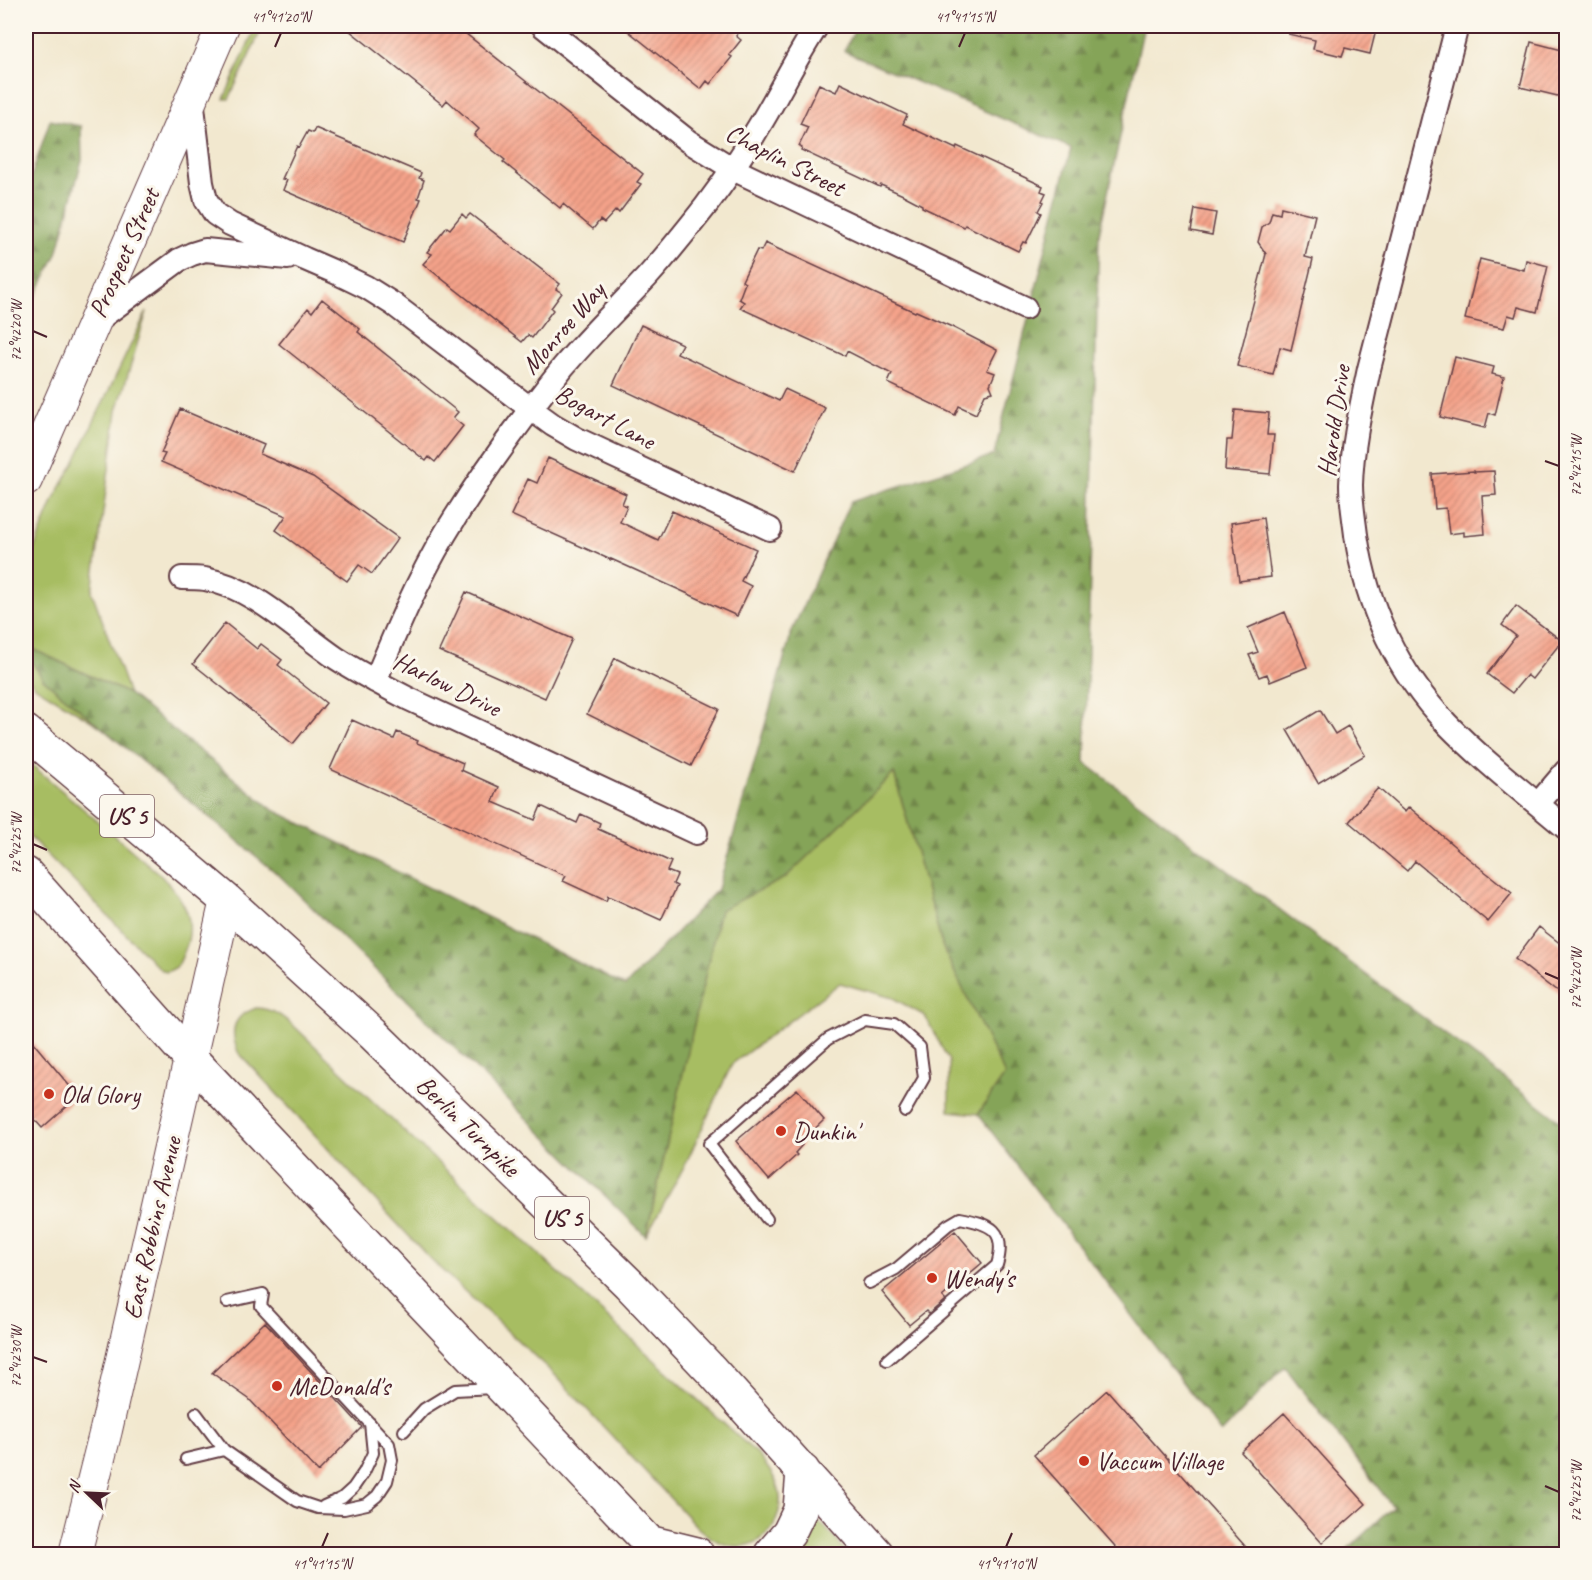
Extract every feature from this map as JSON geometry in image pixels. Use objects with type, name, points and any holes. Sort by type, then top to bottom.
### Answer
[{"type":"highway","name":"Berlin Turnpike","points":[[26,732],[226,900],[373,1034],[570,1225],[692,1349],[878,1554]]},
{"type":"highway","points":[[26,874],[190,1058],[654,1548],[698,1554]]},
{"type":"highway","points":[[771,1554],[789,1533],[800,1510],[803,1471]]},
{"type":"main road","name":"Prospect Street","points":[[26,480],[223,26]]},
{"type":"main road","name":"East Robbins Avenue","points":[[75,1554],[106,1430],[226,900]]},
{"type":"street","name":"Chaplin Street","points":[[543,26],[688,141],[733,169],[1025,308]]},
{"type":"street","name":"Monroe Way","points":[[375,681],[401,618],[472,490],[565,365],[676,243],[733,169],[817,26]]},
{"type":"street","name":"Harold Drive","points":[[1457,26],[1359,414],[1351,486],[1359,555],[1381,628],[1398,660],[1418,690],[1445,722],[1472,748],[1566,828]]},
{"type":"street","name":"Bogart Lane","points":[[192,96],[201,183],[206,200],[215,214],[230,224],[366,287],[393,304],[553,425],[577,439],[770,529]]},
{"type":"street","name":"Bogart Lane","points":[[94,322],[178,260],[205,250],[304,259]]},
{"type":"street","name":"Harlow Drive","points":[[182,578],[205,579],[255,598],[337,658],[375,681],[696,833]]},
{"type":"street","points":[[1538,804],[1566,771]]},
{"type":"lane","points":[[767,1219],[709,1144],[828,1039],[865,1020],[894,1024],[920,1047],[924,1078],[905,1111]]},
{"type":"lane","points":[[869,1283],[896,1269],[948,1225],[960,1218],[991,1226],[999,1237],[1001,1252],[997,1265],[887,1360]]},
{"type":"lane","points":[[196,1413],[224,1450],[297,1502],[318,1508],[344,1509],[367,1504],[377,1496],[387,1481],[392,1460],[389,1444],[261,1306],[263,1294],[227,1302]]},
{"type":"lane","points":[[404,1431],[424,1408],[455,1390],[502,1388]]},
{"type":"lane","points":[[318,1508],[342,1498],[353,1488],[364,1472],[373,1453],[370,1423]]},
{"type":"lane","points":[[186,1459],[224,1450]]},
{"type":"green space","points":[[256,26],[263,26],[229,99],[224,99]]},
{"type":"green space","points":[[857,26],[1144,26],[1099,234],[1085,763],[1566,1125],[1566,1554],[1342,1554],[1393,1507],[1285,1367],[1221,1433],[978,1114],[1005,1075],[943,948],[894,773],[785,878],[720,910],[646,1236],[281,877],[43,679],[26,652],[26,646],[129,694],[272,809],[625,986],[718,889],[792,631],[850,502],[994,455],[1071,148],[844,51]]},
{"type":"green space","points":[[50,120],[81,126],[82,160],[57,254],[26,315],[26,206],[31,177]]},
{"type":"green space","points":[[147,311],[117,411],[92,592],[129,694],[26,646],[26,568],[55,497],[74,463]]},
{"type":"green space","points":[[26,652],[43,679],[101,727],[36,687],[26,677]]},
{"type":"green space","points":[[26,760],[157,872],[180,898],[188,918],[188,940],[180,963],[174,969],[166,972],[160,969],[26,833]]},
{"type":"green space","points":[[894,773],[943,948],[1005,1075],[978,1114],[949,1111],[949,1061],[925,1016],[893,998],[840,983],[732,1064],[686,1163],[646,1236],[720,909],[785,878]]},
{"type":"green space","points":[[256,1008],[277,1014],[295,1027],[410,1137],[755,1452],[775,1479],[780,1497],[776,1520],[764,1537],[745,1546],[734,1546],[709,1537],[555,1375],[431,1260],[238,1052],[234,1038],[236,1023],[242,1015]]},
{"type":"green space","points":[[815,1522],[823,1525],[848,1554],[794,1554]]},
{"type":"building","points":[[344,26],[456,26],[643,174],[637,182],[641,184],[619,213],[616,210],[604,223],[600,220],[593,229],[563,204],[560,208],[503,162],[505,160],[474,135],[479,129],[447,100],[443,105]]},
{"type":"building","points":[[622,26],[744,26],[736,36],[741,40],[729,55],[732,57],[710,84],[707,81],[701,89]]},
{"type":"building","points":[[1289,26],[1377,26],[1370,54],[1345,48],[1342,56],[1313,49],[1315,40],[1288,34]]},
{"type":"building","points":[[1531,42],[1566,51],[1566,98],[1520,87]]},
{"type":"building","points":[[840,83],[907,115],[903,124],[1043,186],[1041,191],[1046,193],[1038,211],[1041,213],[1026,243],[1023,242],[1018,251],[922,207],[903,195],[881,185],[880,187],[801,150],[799,146],[808,127],[800,124],[819,84],[836,92]]},
{"type":"building","points":[[315,128],[421,173],[419,178],[424,180],[418,198],[421,199],[403,242],[283,190],[287,180],[282,179],[297,146],[299,147],[308,131],[313,133]]},
{"type":"building","points":[[1281,207],[1315,215],[1305,257],[1313,259],[1291,350],[1280,347],[1273,375],[1237,366],[1266,254],[1258,242],[1262,227],[1269,222],[1272,212],[1280,214]]},
{"type":"building","points":[[1195,209],[1216,213],[1212,235],[1191,231]]},
{"type":"building","points":[[462,214],[466,218],[470,214],[560,284],[556,289],[562,293],[551,308],[553,310],[532,338],[528,335],[522,342],[423,264],[432,254],[427,252],[447,227],[450,229]]},
{"type":"building","points":[[765,243],[952,327],[997,350],[987,370],[995,373],[990,385],[993,392],[985,394],[976,414],[959,406],[955,415],[888,383],[892,374],[847,351],[845,356],[740,308],[744,302],[739,299],[745,283],[742,281],[757,250],[761,251]]},
{"type":"building","points":[[1480,259],[1524,270],[1526,260],[1548,266],[1537,312],[1518,307],[1515,317],[1508,315],[1504,328],[1465,319]]},
{"type":"building","points":[[322,299],[360,329],[358,332],[458,412],[453,418],[463,426],[435,462],[429,457],[426,461],[279,344],[308,308],[312,312]]},
{"type":"building","points":[[641,325],[682,344],[677,353],[779,401],[785,389],[825,408],[795,471],[613,385]]},
{"type":"building","points":[[1455,357],[1494,367],[1492,374],[1504,377],[1495,415],[1489,413],[1485,428],[1440,417]]},
{"type":"building","points":[[180,409],[264,445],[260,454],[313,477],[398,538],[372,574],[359,565],[347,581],[276,530],[286,516],[161,462],[165,454],[161,453]]},
{"type":"building","points":[[1235,410],[1269,413],[1267,435],[1274,435],[1270,474],[1225,470],[1227,440],[1232,440]]},
{"type":"building","points":[[548,458],[626,494],[622,504],[627,506],[620,522],[658,540],[672,511],[756,549],[741,581],[751,586],[737,616],[511,515],[528,479],[537,483]]},
{"type":"building","points":[[1494,471],[1496,495],[1482,496],[1485,534],[1464,536],[1464,532],[1449,534],[1446,508],[1435,509],[1432,474]]},
{"type":"building","points":[[1263,518],[1271,577],[1239,581],[1231,523]]},
{"type":"building","points":[[466,592],[572,639],[545,698],[439,651]]},
{"type":"building","points":[[1516,606],[1562,641],[1532,679],[1527,675],[1512,693],[1487,674],[1516,636],[1502,625]]},
{"type":"building","points":[[1285,612],[1307,667],[1270,682],[1267,674],[1259,677],[1249,655],[1258,652],[1248,628]]},
{"type":"building","points":[[225,623],[257,649],[261,644],[282,660],[278,665],[326,703],[293,744],[193,664]]},
{"type":"building","points":[[615,658],[719,709],[691,766],[587,714]]},
{"type":"building","points":[[1320,710],[1335,734],[1348,726],[1365,755],[1318,783],[1287,730]]},
{"type":"building","points":[[352,720],[394,739],[397,732],[463,763],[461,770],[499,787],[493,802],[535,820],[541,806],[577,823],[581,814],[600,823],[598,829],[671,862],[667,871],[677,875],[673,884],[677,886],[661,920],[608,896],[606,901],[563,881],[566,876],[330,769]]},
{"type":"building","points":[[1378,788],[1405,812],[1409,807],[1512,893],[1488,922],[1415,861],[1407,871],[1349,822]]},
{"type":"building","points":[[1539,927],[1566,948],[1566,999],[1515,959]]},
{"type":"building","points":[[26,1034],[78,1096],[42,1128],[26,1110]]},
{"type":"building","name":"Dunkin'","points":[[797,1089],[824,1120],[801,1142],[802,1145],[795,1153],[797,1155],[769,1180],[736,1141]]},
{"type":"building","name":"Wendy's","points":[[955,1231],[982,1263],[942,1297],[945,1300],[929,1314],[926,1311],[909,1325],[882,1292]]},
{"type":"building","name":"McDonald's","points":[[265,1322],[362,1427],[318,1472],[249,1399],[212,1373]]},
{"type":"building","points":[[1107,1390],[1252,1554],[1122,1554],[1034,1455]]},
{"type":"building","points":[[1284,1413],[1366,1504],[1322,1543],[1241,1452]]},
{"type":"place","name":"Old Glory","points":[[49,1094]]},
{"type":"place","name":"Dunkin'","points":[[781,1131]]},
{"type":"place","name":"Wendy's","points":[[932,1278]]},
{"type":"place","name":"McDonald's","points":[[277,1386]]},
{"type":"place","name":"Vaccum Village","points":[[1084,1461]]}]
